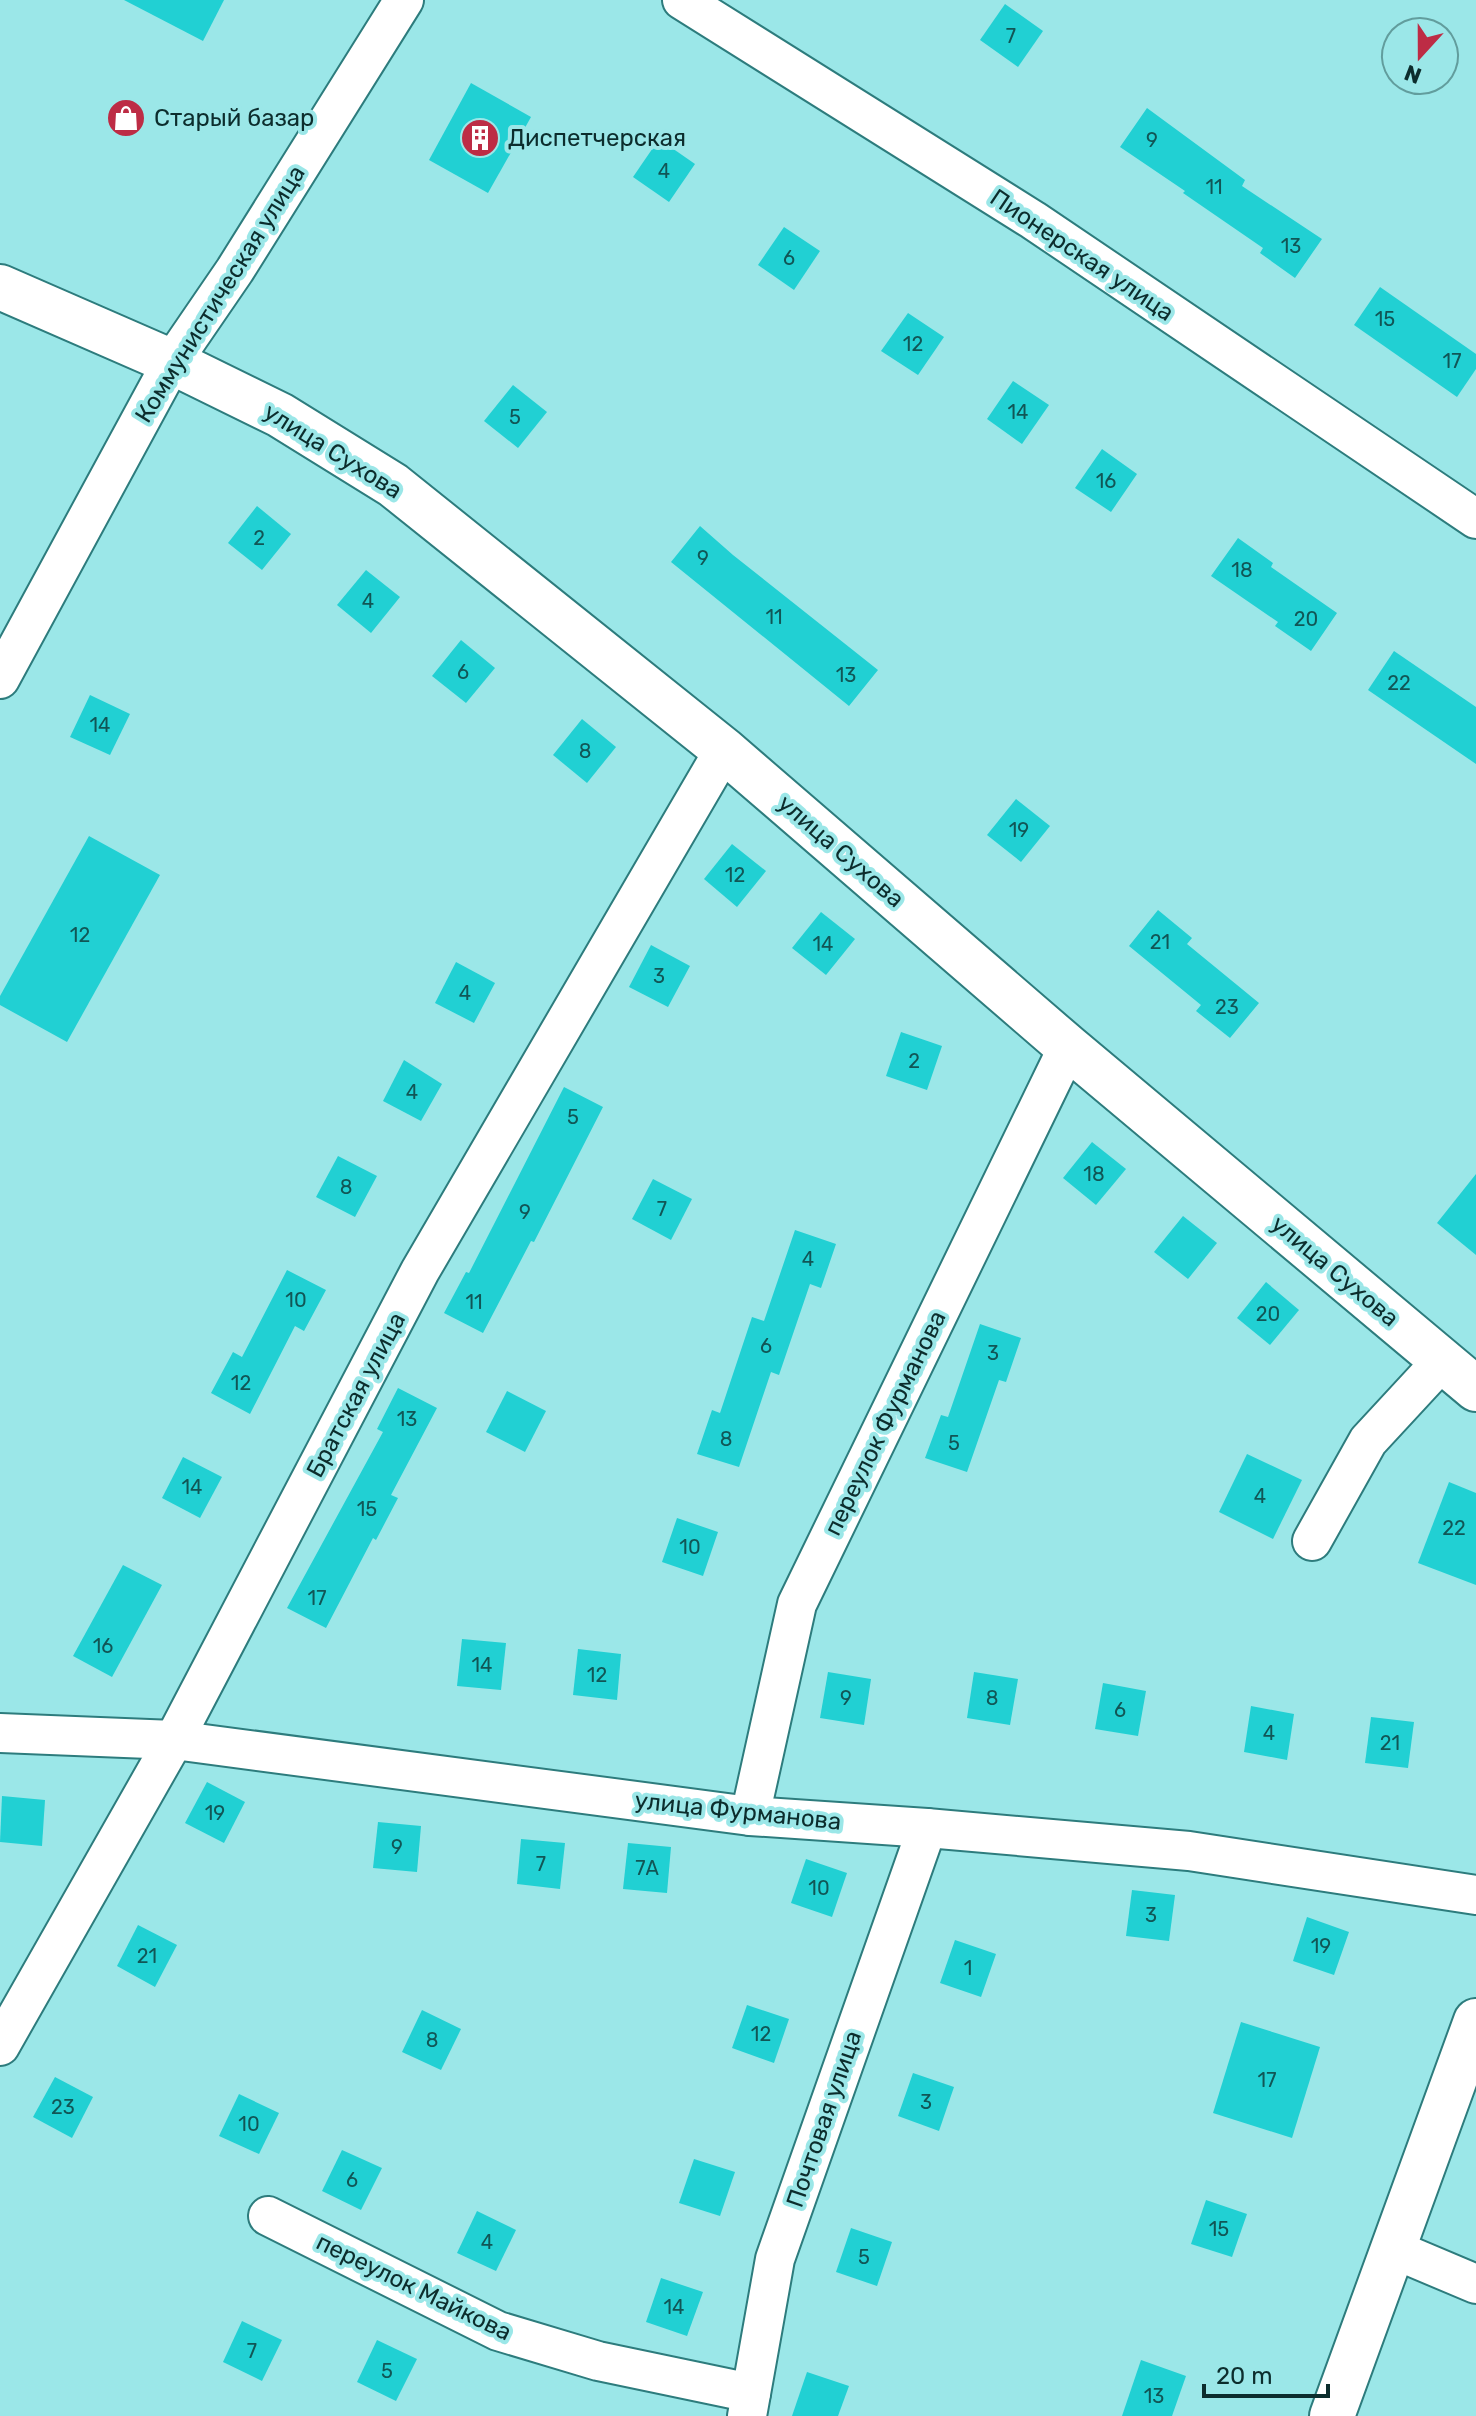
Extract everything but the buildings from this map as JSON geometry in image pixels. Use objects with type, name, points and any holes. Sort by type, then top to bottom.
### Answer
[{"type":"street","name":"Коммунистическая улица","points":[[0,679],[172,362],[235,270],[404,0]]},
{"type":"street","name":"Пионерская улица","points":[[682,0],[1033,220],[1476,519]]},
{"type":"street","name":"улица Сухова","points":[[0,287],[172,362],[280,415],[393,485],[724,750],[1068,1047],[1476,1389]]},
{"type":"street","name":"Братская улица","points":[[0,2046],[174,1740],[420,1271],[724,750]]},
{"type":"street","name":"переулок Фурманова","points":[[750,1816],[797,1604],[1068,1047]]},
{"type":"street","points":[[1312,1541],[1368,1441],[1442,1361]]},
{"type":"street","name":"улица Фурманова","points":[[0,1733],[174,1740],[750,1816],[1189,1851],[1476,1895]]},
{"type":"street","name":"Почтовая улица","points":[[749,2404],[775,2259],[927,1828]]},
{"type":"street","points":[[1332,2416],[1476,2021]]},
{"type":"street","name":"переулок Майкова","points":[[268,2216],[498,2331],[749,2404]]},
{"type":"street","points":[[1393,2249],[1476,2284]]},
{"type":"place","name":"Старый базар","points":[[126,118]]},
{"type":"place","name":"Диспетчерская","points":[[480,138]]}]
